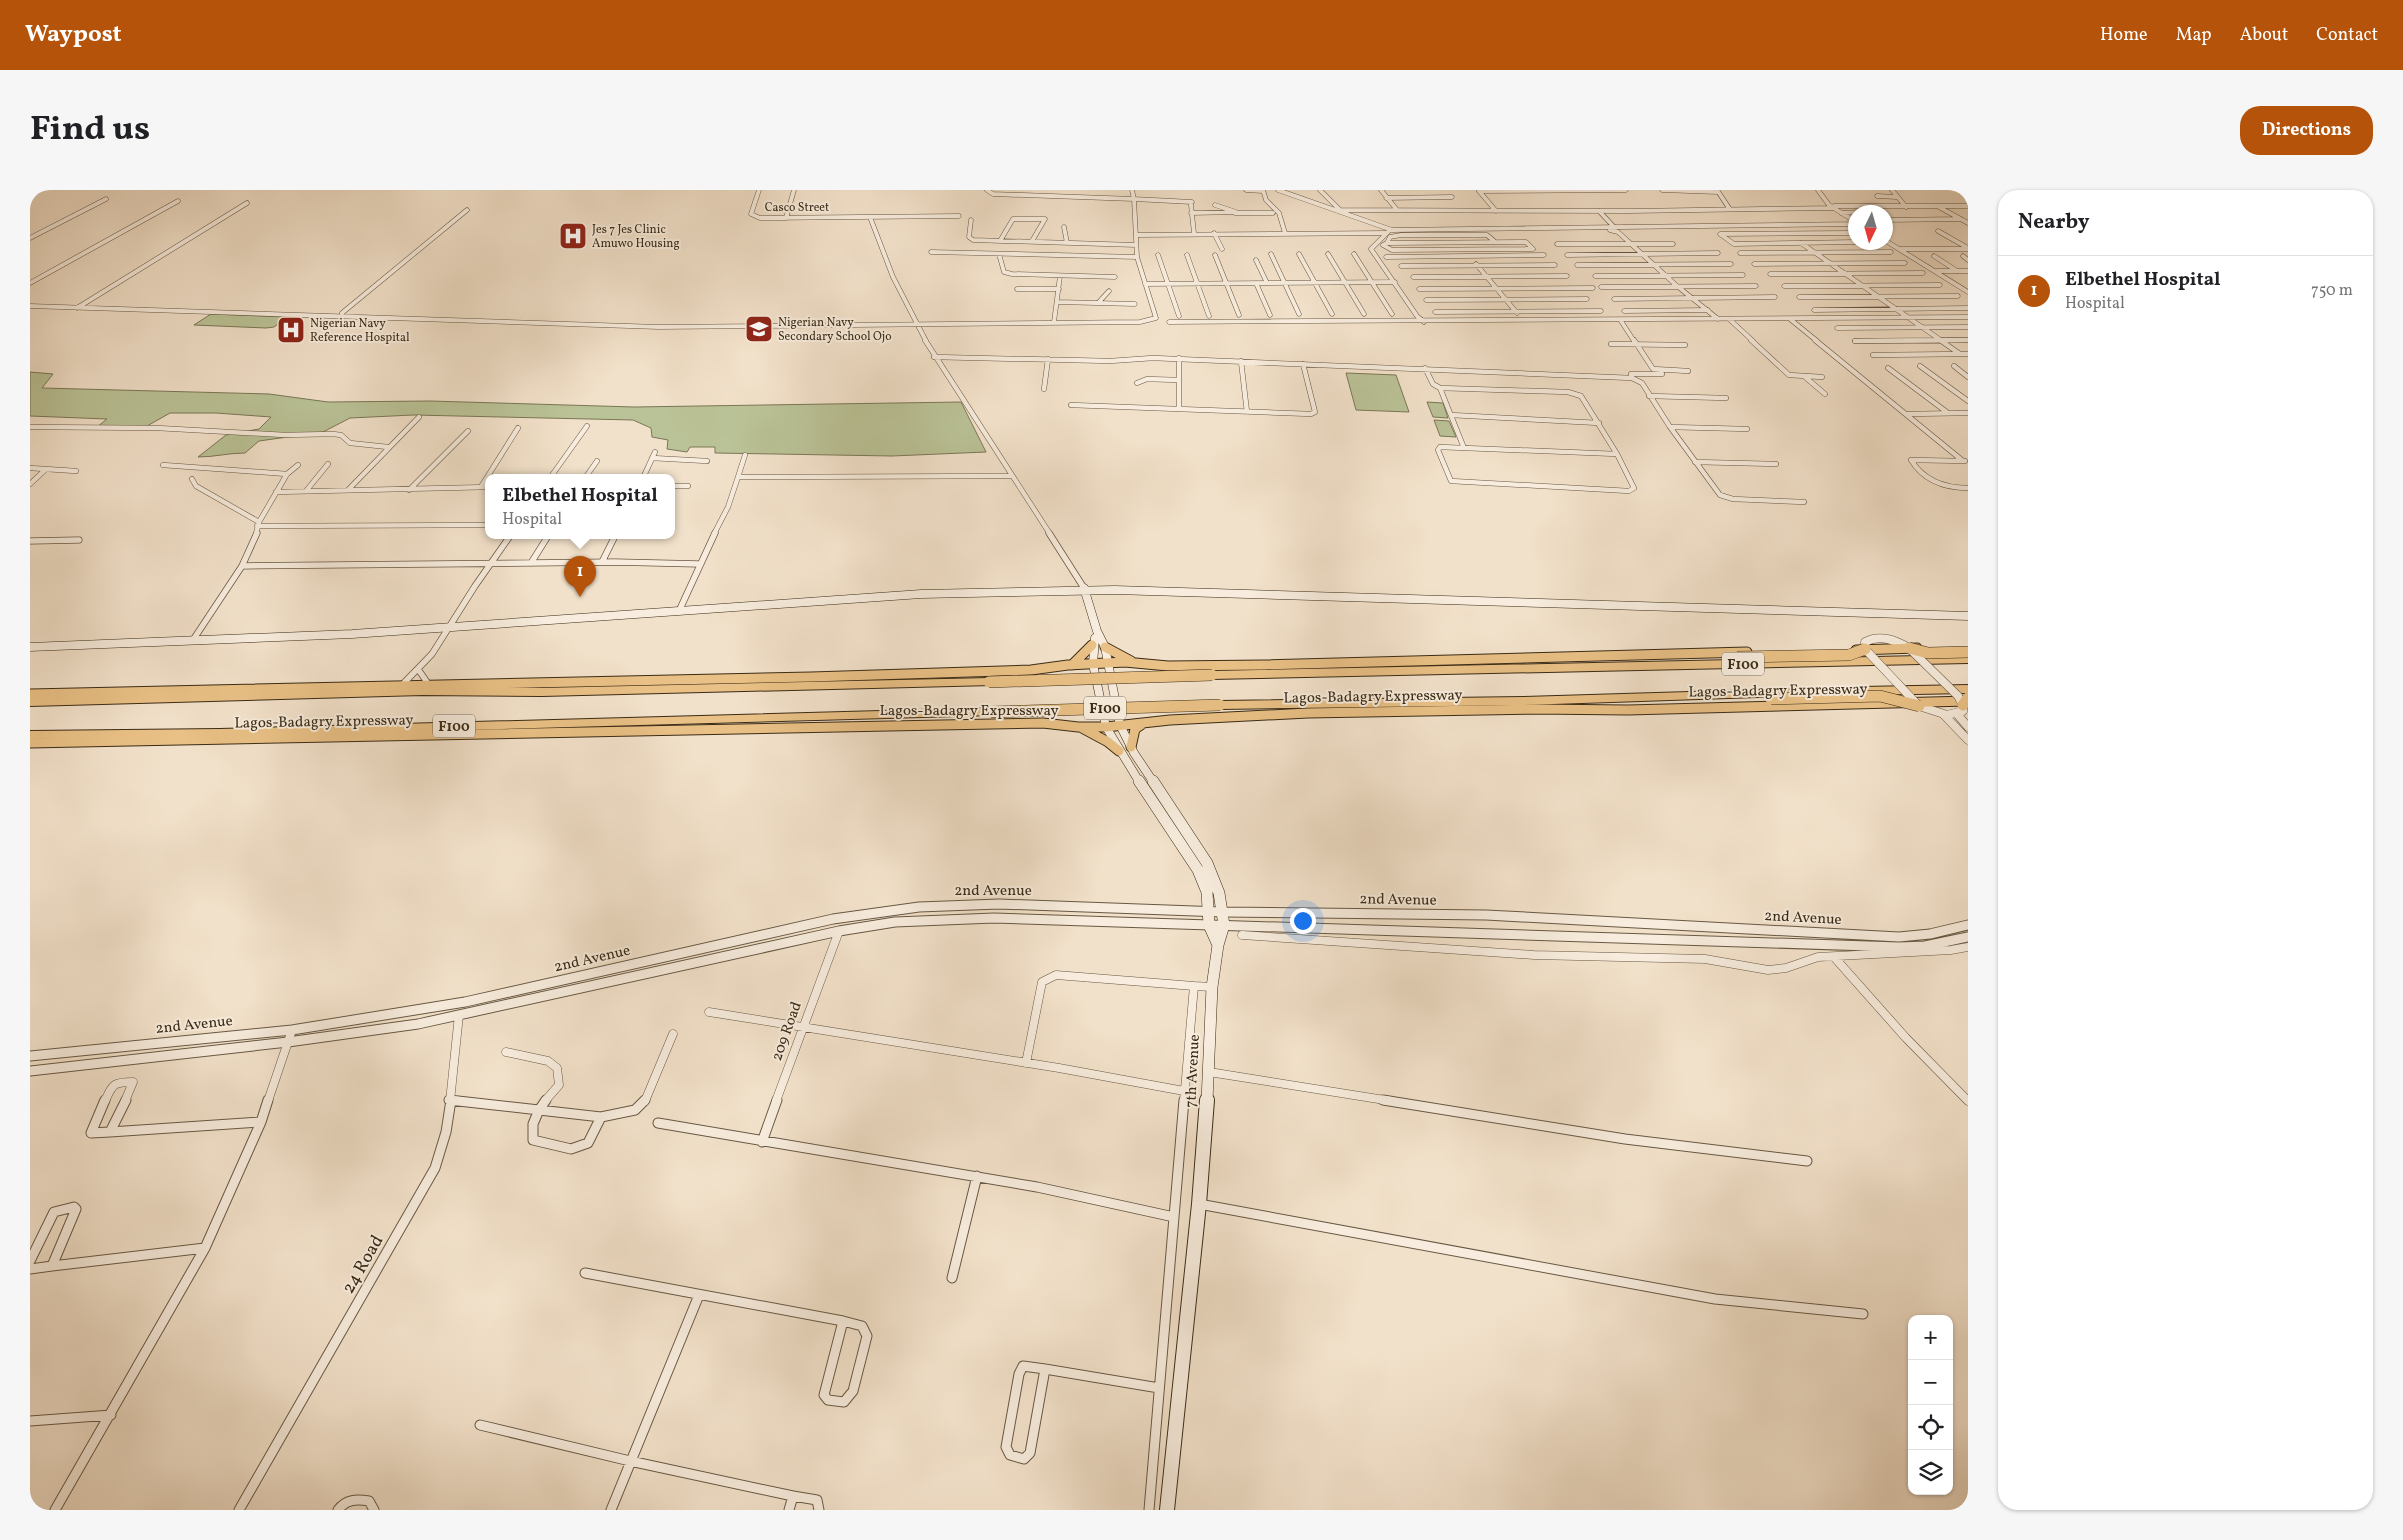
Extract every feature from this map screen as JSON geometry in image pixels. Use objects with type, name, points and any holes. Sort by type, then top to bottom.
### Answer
[{"type":"highway","points":[[1909,648],[1928,652],[1968,652]]},
{"type":"highway","points":[[1519,669],[1737,657],[1849,655],[1865,649]]},
{"type":"highway","name":"Lagos-Badagry Expressway","points":[[30,702],[422,691],[552,691],[989,682],[1212,675],[1968,658]]},
{"type":"highway","name":"Lagos-Badagry Expressway","points":[[30,735],[220,733],[1220,705],[1523,701],[1968,689]]},
{"type":"highway","points":[[1523,701],[1616,702],[1880,696],[1920,706]]},
{"type":"main road","points":[[30,647],[336,633],[920,594],[1084,589],[1968,615]]},
{"type":"main road","name":"7th Avenue","points":[[1084,589],[1097,631],[1105,647],[1120,726],[1131,747],[1207,863],[1219,893],[1224,925],[1218,945],[1212,987],[1209,1072],[1198,1204],[1167,1510]]},
{"type":"main road","points":[[1097,631],[1092,646],[1093,664],[1106,726],[1119,751],[1198,870],[1207,892],[1209,925],[1218,945]]},
{"type":"main road","points":[[1072,665],[1092,646]]},
{"type":"main road","points":[[1105,647],[1135,662]]},
{"type":"main road","points":[[30,694],[821,677],[1031,670],[1072,665],[1135,662],[1168,666],[1264,665],[1968,647]]},
{"type":"main road","name":"Lagos-Badagry Expressway","points":[[30,743],[1043,723],[1078,727],[1141,725],[1170,720],[1308,713],[1964,705]]},
{"type":"main road","points":[[1131,747],[1135,729],[1141,725]]},
{"type":"main road","points":[[1078,727],[1108,742],[1119,751]]},
{"type":"street","name":"Casco Street","points":[[759,190],[750,214],[760,218],[959,216]]},
{"type":"street","points":[[786,218],[794,190]]},
{"type":"street","points":[[987,190],[993,194],[1191,203],[1194,233]]},
{"type":"street","points":[[1078,190],[1079,197]]},
{"type":"street","points":[[30,306],[659,327],[1153,320],[1156,316],[1137,257],[1136,245],[1138,235],[1132,190]]},
{"type":"street","points":[[1246,190],[1263,191],[1266,200],[1279,213],[1285,232]]},
{"type":"street","points":[[1278,190],[1392,230],[1616,228],[1848,221]]},
{"type":"street","points":[[1320,190],[1340,210]]},
{"type":"street","points":[[1381,190],[1397,210]]},
{"type":"street","points":[[1496,211],[1479,191],[1626,190]]},
{"type":"street","points":[[1662,190],[1717,191],[1729,208]]},
{"type":"street","points":[[1820,190],[1823,200],[1848,216]]},
{"type":"street","points":[[1892,190],[1906,207]]},
{"type":"street","points":[[1877,196],[1898,197]]},
{"type":"street","points":[[1386,198],[1452,197]]},
{"type":"street","points":[[30,238],[106,199]]},
{"type":"street","points":[[30,283],[178,201]]},
{"type":"street","points":[[77,308],[248,203]]},
{"type":"street","points":[[1755,203],[1760,208]]},
{"type":"street","points":[[1742,204],[1746,208]]},
{"type":"street","points":[[1215,205],[1232,209],[1235,213]]},
{"type":"street","points":[[1939,206],[1968,223]]},
{"type":"street","points":[[1893,207],[1968,206]]},
{"type":"street","points":[[1334,211],[1599,211],[1848,207]]},
{"type":"street","points":[[342,313],[467,210]]},
{"type":"street","points":[[1599,211],[1616,228],[1637,244]]},
{"type":"street","points":[[1191,213],[1273,213]]},
{"type":"street","points":[[1843,213],[1848,213]]},
{"type":"street","points":[[870,217],[882,254],[934,357],[1022,490],[1084,589]]},
{"type":"street","points":[[1000,241],[1013,219],[1045,219],[1032,242]]},
{"type":"street","points":[[1893,220],[1961,219]]},
{"type":"street","points":[[971,220],[970,239],[1136,245]]},
{"type":"street","points":[[1064,226],[1067,243]]},
{"type":"street","points":[[1138,235],[1285,232],[1385,233],[1392,230]]},
{"type":"street","points":[[1542,231],[1614,230],[1691,298],[1709,310],[1718,319]]},
{"type":"street","points":[[1938,231],[1968,249]]},
{"type":"street","points":[[1214,233],[1222,249]]},
{"type":"street","points":[[1385,233],[1371,249],[1417,316],[1424,322]]},
{"type":"street","points":[[1848,233],[1720,234],[1734,244],[1848,241]]},
{"type":"street","points":[[1788,234],[1960,354]]},
{"type":"street","points":[[1401,235],[1406,243]]},
{"type":"street","points":[[1386,243],[1526,242],[1533,249],[1398,250],[1385,248],[1383,245],[1390,237],[1401,235],[1488,235],[1494,242]]},
{"type":"street","points":[[1420,235],[1425,243]]},
{"type":"street","points":[[1452,235],[1460,242],[1477,266],[1523,321]]},
{"type":"street","points":[[1434,242],[1440,250]]},
{"type":"street","points":[[1483,242],[1490,250]]},
{"type":"street","points":[[1504,242],[1510,250]]},
{"type":"street","points":[[1392,243],[1398,250]]},
{"type":"street","points":[[1412,243],[1420,250]]},
{"type":"street","points":[[1557,244],[1674,244]]},
{"type":"street","points":[[1893,244],[1968,291]]},
{"type":"street","points":[[1902,249],[1968,249]]},
{"type":"street","points":[[930,252],[1137,257]]},
{"type":"street","points":[[1740,253],[1890,252]]},
{"type":"street","points":[[999,254],[1004,272],[1012,274],[1115,277]]},
{"type":"street","points":[[1271,254],[1299,314]]},
{"type":"street","points":[[1299,254],[1332,314]]},
{"type":"street","points":[[1328,254],[1364,314]]},
{"type":"street","points":[[1354,254],[1374,282],[1392,314]]},
{"type":"street","points":[[1567,255],[1718,254]]},
{"type":"street","points":[[1158,255],[1179,316]]},
{"type":"street","points":[[1187,255],[1209,316]]},
{"type":"street","points":[[1215,255],[1239,316]]},
{"type":"street","points":[[1386,257],[1544,255]]},
{"type":"street","points":[[1934,256],[1958,272]]},
{"type":"street","points":[[1962,256],[1968,260]]},
{"type":"street","points":[[1256,260],[1267,283]]},
{"type":"street","points":[[1754,264],[1905,263]]},
{"type":"street","points":[[1577,265],[1731,264]]},
{"type":"street","points":[[1401,266],[1555,265]]},
{"type":"street","points":[[1937,271],[1968,271]]},
{"type":"street","points":[[1770,274],[1922,273]]},
{"type":"street","points":[[1595,276],[1743,275]]},
{"type":"street","points":[[1054,322],[1060,276]]},
{"type":"street","points":[[1413,277],[1567,276]]},
{"type":"street","points":[[1145,284],[1395,282]]},
{"type":"street","points":[[1256,283],[1270,316]]},
{"type":"street","points":[[1784,286],[1940,284]]},
{"type":"street","points":[[1601,287],[1756,286]]},
{"type":"street","points":[[1419,289],[1594,288]]},
{"type":"street","points":[[1017,289],[1059,289]]},
{"type":"street","points":[[1098,303],[1109,291]]},
{"type":"street","points":[[1799,297],[1958,296]]},
{"type":"street","points":[[1614,299],[1775,298]]},
{"type":"street","points":[[1426,300],[1587,299]]},
{"type":"street","points":[[1058,302],[1135,304]]},
{"type":"street","points":[[1814,310],[1968,308]]},
{"type":"street","points":[[1624,311],[1709,310]]},
{"type":"street","points":[[1435,312],[1601,311]]},
{"type":"street","points":[[1169,322],[1621,321],[1968,317]]},
{"type":"street","points":[[1729,319],[1785,372],[1805,377],[1822,377]]},
{"type":"street","points":[[1790,319],[1966,461]]},
{"type":"street","points":[[1621,321],[1654,369],[1688,371]]},
{"type":"street","points":[[1837,328],[1968,327]]},
{"type":"street","points":[[1855,341],[1968,340]]},
{"type":"street","points":[[1611,344],[1685,345]]},
{"type":"street","points":[[1873,355],[1968,354]]},
{"type":"street","points":[[934,357],[1110,361],[1144,358],[1179,358],[1632,378],[1640,380],[1670,427],[1720,495],[1733,499],[1804,502]]},
{"type":"street","points":[[1179,358],[1180,409]]},
{"type":"street","points":[[1044,389],[1048,360]]},
{"type":"street","points":[[1241,361],[1247,412]]},
{"type":"street","points":[[1071,405],[1314,413],[1304,364]]},
{"type":"street","points":[[1920,366],[1968,401]]},
{"type":"street","points":[[1954,366],[1968,377]]},
{"type":"street","points":[[1425,368],[1433,384],[1440,388],[1576,393],[1581,396],[1599,423],[1617,454],[1634,488],[1619,490],[1451,481],[1439,448],[1617,454]]},
{"type":"street","points":[[1888,368],[1948,413]]},
{"type":"street","points":[[1632,378],[1631,374],[1636,373],[1693,375]]},
{"type":"street","points":[[1805,377],[1824,394]]},
{"type":"street","points":[[1137,382],[1147,379],[1178,380]]},
{"type":"street","points":[[1440,388],[1464,448]]},
{"type":"street","points":[[1649,396],[1726,398]]},
{"type":"street","points":[[1908,414],[1967,414]]},
{"type":"street","points":[[1451,415],[1599,423]]},
{"type":"street","points":[[348,490],[419,416]]},
{"type":"street","points":[[553,474],[587,426]]},
{"type":"street","points":[[30,427],[157,428],[284,435],[332,434],[342,435],[350,443],[388,448]]},
{"type":"street","points":[[1670,427],[1747,429]]},
{"type":"street","points":[[489,474],[518,428]]},
{"type":"street","points":[[409,490],[468,431]]},
{"type":"street","points":[[645,474],[655,452]]},
{"type":"street","points":[[680,609],[699,564],[728,506],[745,455]]},
{"type":"street","points":[[652,458],[707,461]]},
{"type":"street","points":[[1966,461],[1911,460],[1916,468],[1939,485],[1954,489],[1968,488]]},
{"type":"street","points":[[588,474],[597,461]]},
{"type":"street","points":[[1695,462],[1776,464]]},
{"type":"street","points":[[306,491],[328,464]]},
{"type":"street","points":[[163,465],[287,474]]},
{"type":"street","points":[[193,640],[242,566],[256,536],[258,524],[276,492],[287,474],[298,465]]},
{"type":"street","points":[[30,468],[76,471]]},
{"type":"street","points":[[30,484],[46,469]]},
{"type":"street","points":[[738,477],[1011,476]]},
{"type":"street","points":[[192,479],[196,486],[258,524],[485,525]]},
{"type":"street","points":[[481,487],[485,481]]},
{"type":"street","points":[[675,486],[688,486]]},
{"type":"street","points":[[276,492],[485,487]]},
{"type":"street","points":[[402,686],[420,672],[453,624],[471,591],[508,539]]},
{"type":"street","points":[[531,563],[546,539]]},
{"type":"street","points":[[602,562],[614,539]]},
{"type":"street","points":[[30,541],[79,540]]},
{"type":"street","points":[[242,566],[660,561],[699,564]]},
{"type":"street","points":[[1968,727],[1964,705],[1958,696],[1909,648],[1892,640],[1876,638],[1865,642],[1865,649],[1920,706],[1944,715],[1968,740]]},
{"type":"street","points":[[420,672],[429,685]]},
{"type":"street","points":[[1944,715],[1964,705]]},
{"type":"street","name":"2nd Avenue","points":[[30,1056],[292,1030],[465,1002],[833,919],[875,912],[962,904],[1207,910],[1222,912],[1486,915],[1899,936],[1930,934],[1968,925]]},
{"type":"street","name":"2nd Avenue","points":[[30,1071],[368,1032],[459,1015],[839,931],[895,922],[994,918],[1899,947],[1925,946],[1968,937]]},
{"type":"street","name":"209 Road","points":[[762,1142],[802,1027],[839,931]]},
{"type":"street","points":[[1242,935],[1534,955],[1704,958],[1768,970],[1786,968],[1818,957],[1951,950],[1968,947]]},
{"type":"street","points":[[1834,957],[1906,1038],[1968,1101]]},
{"type":"street","points":[[1026,1063],[1042,982],[1047,978],[1056,975],[1212,987]]},
{"type":"street","points":[[1149,1510],[1194,986]]},
{"type":"street","points":[[708,1012],[1026,1063],[1184,1091]]},
{"type":"street","name":"24 Road","points":[[239,1510],[435,1168],[444,1146],[448,1124],[459,1015]]},
{"type":"street","points":[[55,1510],[111,1416],[205,1248],[261,1122],[292,1030]]},
{"type":"street","points":[[449,1100],[601,1117],[635,1110],[644,1103],[673,1034]]},
{"type":"street","points":[[506,1052],[548,1061],[556,1068],[559,1085],[539,1110],[532,1124],[533,1140],[571,1149],[588,1143],[601,1117]]},
{"type":"street","points":[[1209,1072],[1625,1139],[1806,1161]]},
{"type":"street","points":[[110,1132],[133,1086],[133,1082],[118,1082],[112,1086],[90,1132],[93,1134],[261,1122]]},
{"type":"street","points":[[658,1123],[762,1142],[977,1176],[1174,1217]]},
{"type":"street","points":[[952,1278],[977,1176]]},
{"type":"street","points":[[1198,1204],[1715,1299],[1863,1314]]},
{"type":"street","points":[[30,1261],[54,1212],[74,1207],[76,1212],[52,1266]]},
{"type":"street","points":[[30,1269],[205,1248]]},
{"type":"street","points":[[585,1272],[860,1324],[866,1329],[867,1336],[853,1391],[844,1402],[828,1400],[824,1395],[843,1321]]},
{"type":"street","points":[[612,1510],[630,1461],[699,1294]]},
{"type":"street","points":[[1046,1369],[1030,1453],[1024,1459],[1010,1456],[1006,1446],[1020,1370],[1023,1366],[1046,1369],[1159,1388]]},
{"type":"street","points":[[30,1422],[111,1416]]},
{"type":"street","points":[[480,1425],[630,1461],[817,1500],[820,1510]]},
{"type":"street","points":[[789,1510],[793,1496]]},
{"type":"street","points":[[338,1510],[341,1505],[354,1499],[369,1501],[374,1510]]},
{"type":"green space","points":[[211,314],[287,317],[274,327],[266,328],[194,325]]},
{"type":"green space","points":[[30,372],[53,374],[42,388],[269,394],[328,402],[430,401],[634,407],[961,402],[986,452],[892,456],[715,453],[715,447],[690,447],[687,452],[667,449],[668,440],[652,437],[651,428],[633,420],[413,415],[350,418],[323,432],[259,441],[245,453],[198,457],[226,435],[259,429],[271,417],[216,413],[170,413],[147,426],[97,427],[107,419],[30,416]]},
{"type":"green space","points":[[1346,373],[1396,375],[1409,412],[1356,410]]},
{"type":"green space","points":[[1427,402],[1443,403],[1448,418],[1433,417]]},
{"type":"green space","points":[[1434,420],[1449,421],[1456,437],[1440,436]]},
{"type":"place","name":"Jes 7 Jes Clinic Amuwo Housing","points":[[573,236]]},
{"type":"place","name":"Nigerian Navy Secondary School Ojo","points":[[759,329]]},
{"type":"place","name":"Nigerian Navy Reference Hospital","points":[[291,330]]},
{"type":"place","name":"Elbethel Hospital","points":[[580,597]]}]
